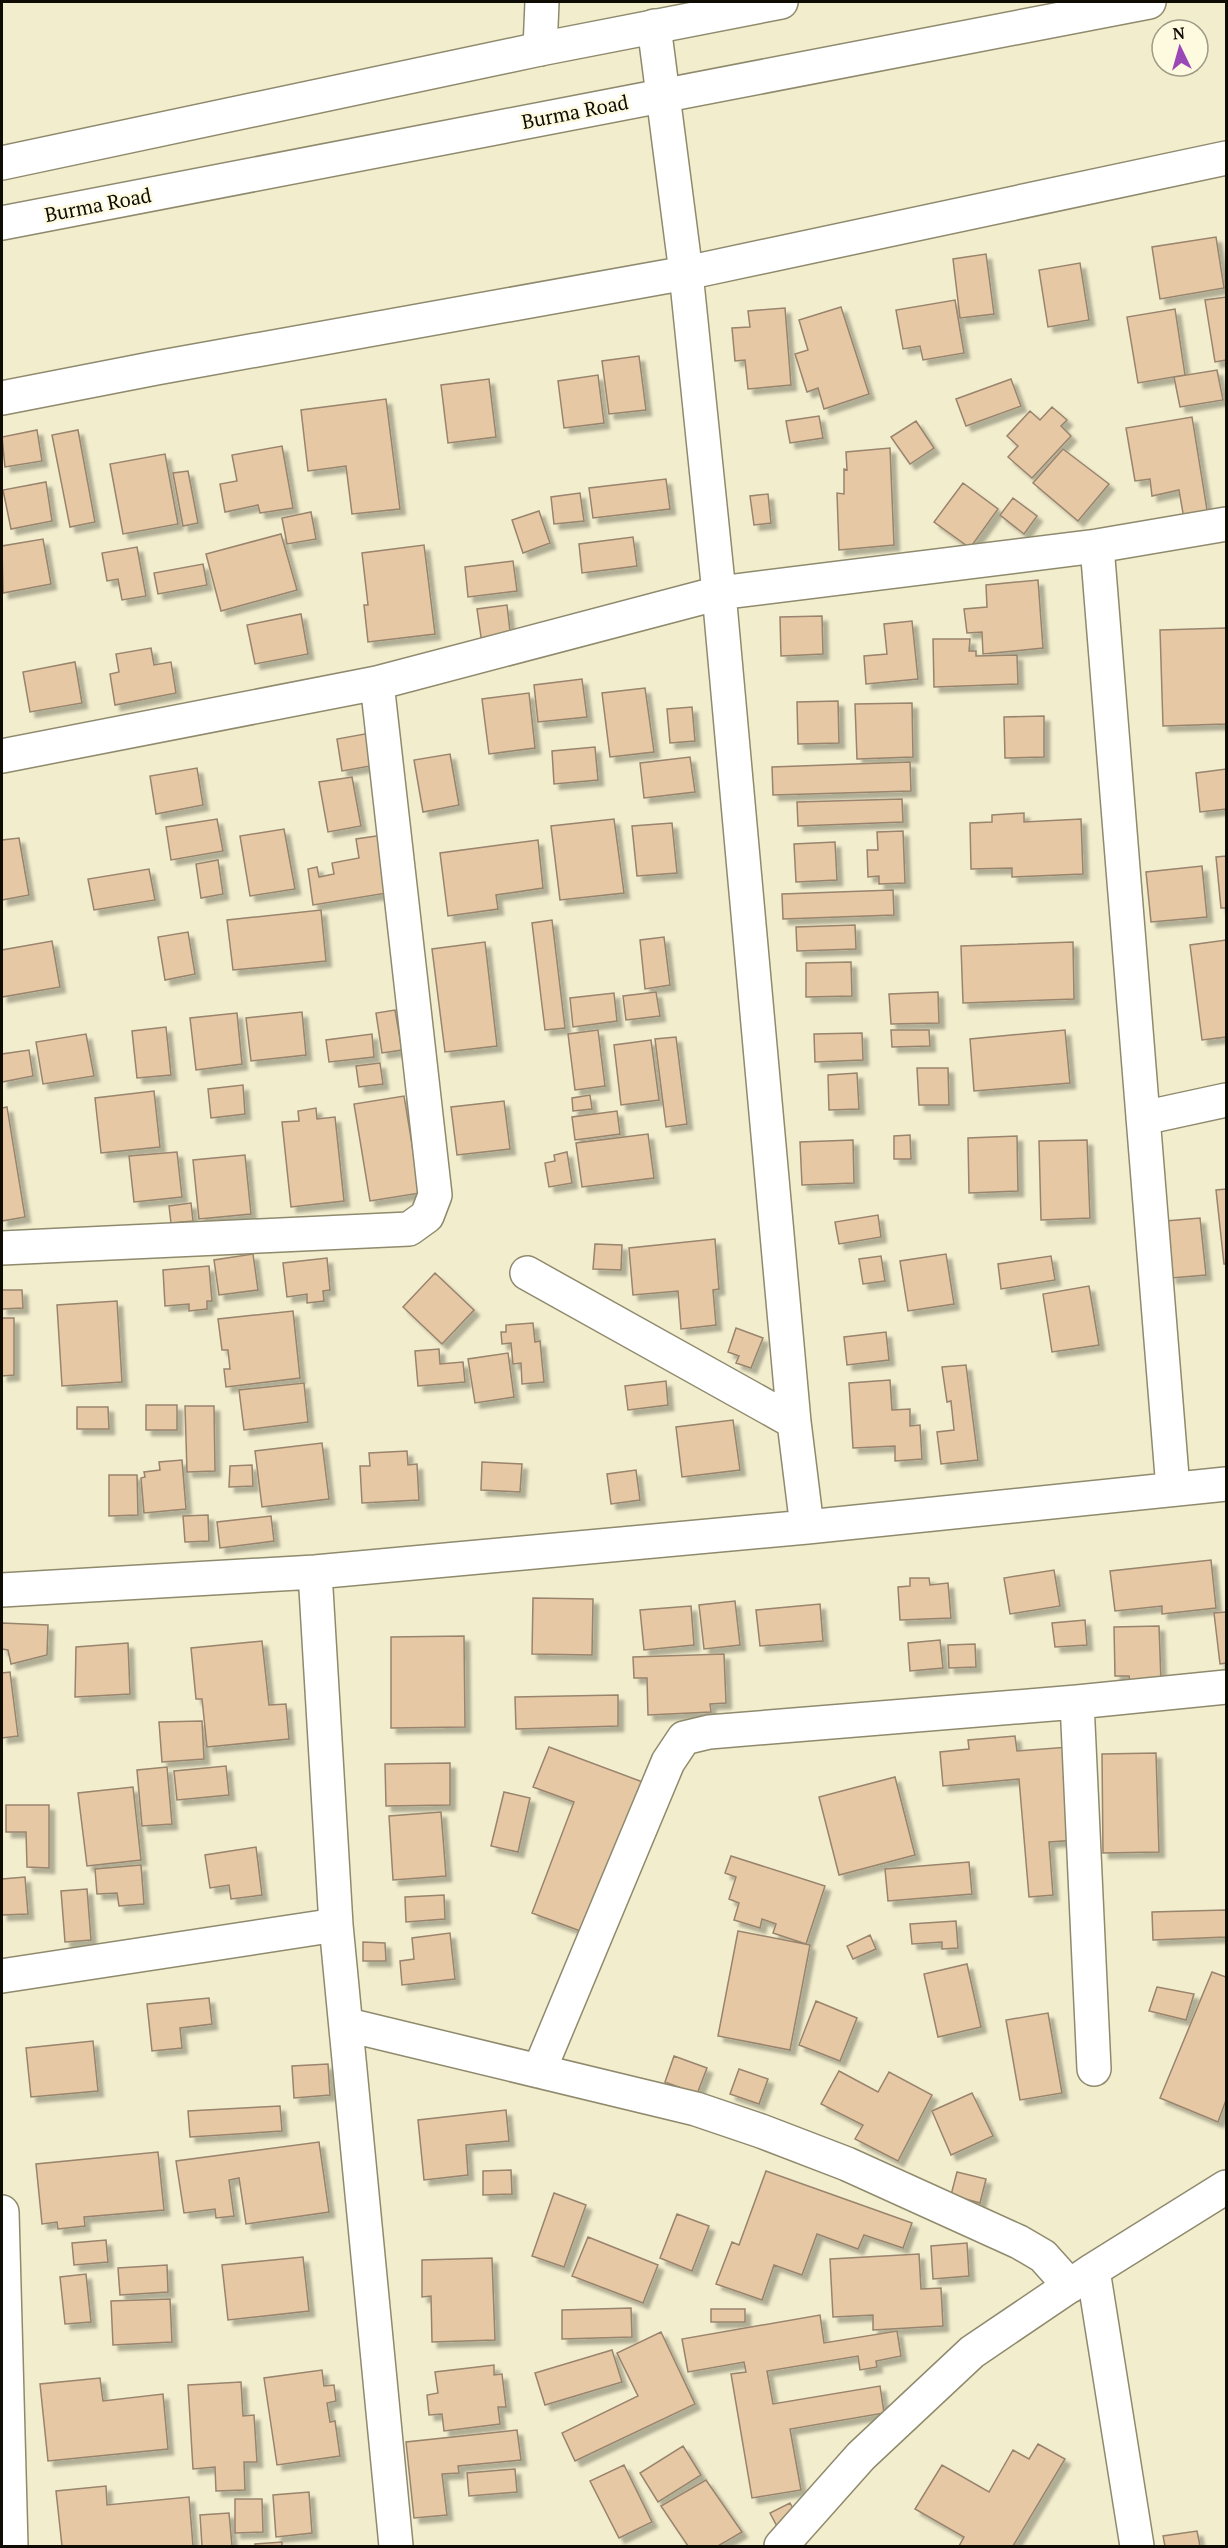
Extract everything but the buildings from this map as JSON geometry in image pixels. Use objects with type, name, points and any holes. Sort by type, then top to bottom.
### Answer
[{"type":"street","points":[[540,49],[542,2]]},
{"type":"street","points":[[2,163],[540,49],[781,2]]},
{"type":"street","name":"Burma Road","points":[[2,223],[1149,2]]},
{"type":"street","points":[[654,26],[686,273],[720,593],[794,1422],[807,1527]]},
{"type":"street","points":[[2,398],[156,368],[686,273],[1227,158]]},
{"type":"street","points":[[2,756],[377,683],[720,593],[1097,546],[1227,524]]},
{"type":"street","points":[[1097,546],[1173,1489]]},
{"type":"street","points":[[2,1248],[409,1230],[427,1216],[435,1195],[377,683]]},
{"type":"street","points":[[1143,1118],[1227,1100]]},
{"type":"street","points":[[527,1273],[794,1422]]},
{"type":"street","points":[[2,1590],[315,1572],[807,1527],[1227,1484]]},
{"type":"street","points":[[315,1572],[336,1925],[348,2025],[396,2547]]},
{"type":"street","points":[[539,2071],[668,1762],[684,1738],[709,1732],[1077,1702],[1227,1687]]},
{"type":"street","points":[[1077,1702],[1094,2069]]},
{"type":"street","points":[[2,1976],[336,1925]]},
{"type":"street","points":[[348,2025],[696,2109],[762,2131],[847,2164],[1019,2242],[1082,2278],[1137,2547]]},
{"type":"street","points":[[781,2547],[861,2456],[972,2352],[1082,2278],[1227,2187]]},
{"type":"street","points":[[2,2212],[11,2547]]}]
